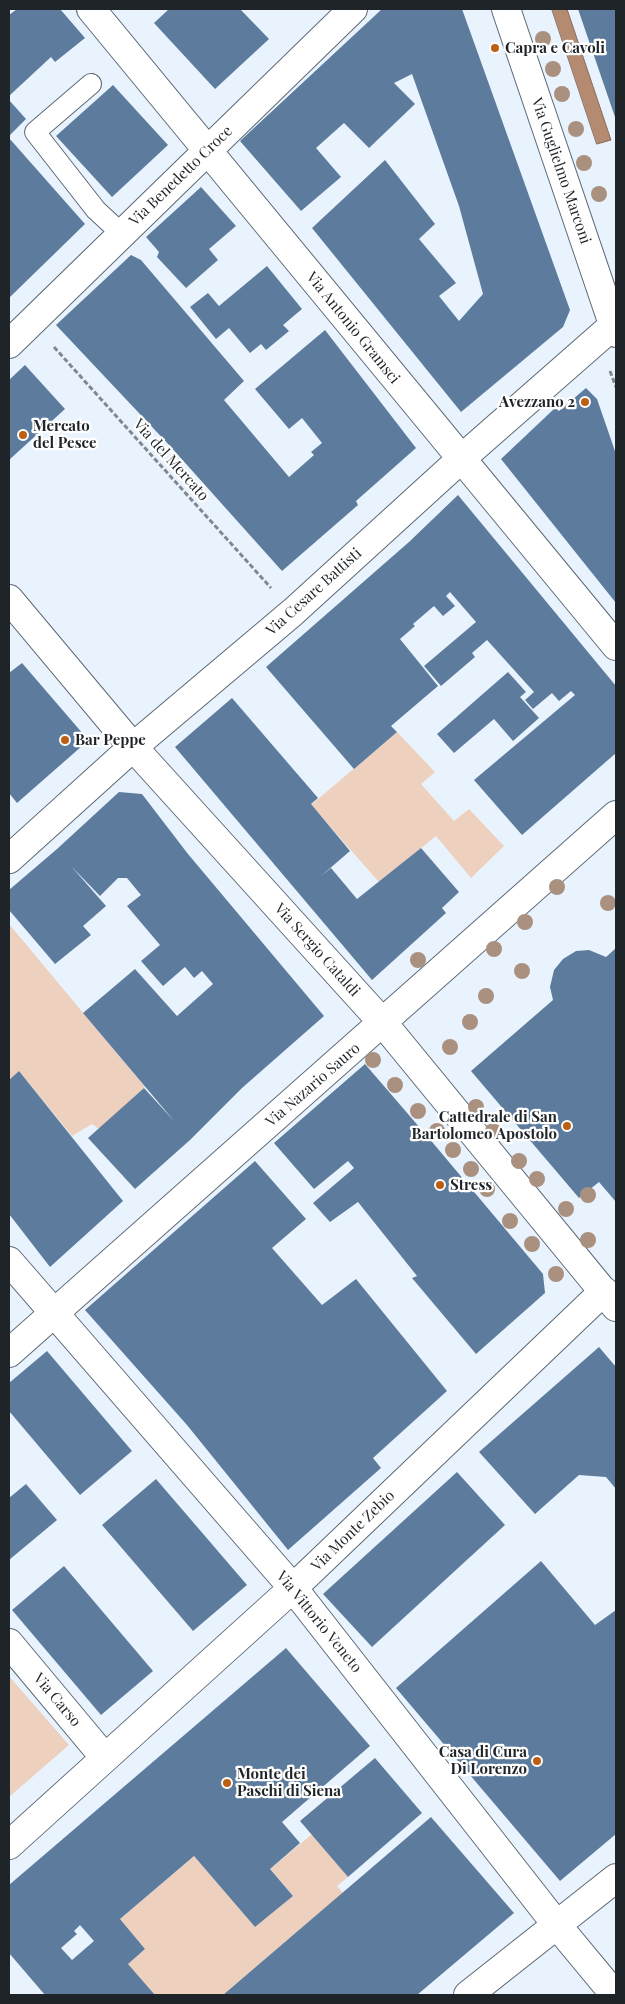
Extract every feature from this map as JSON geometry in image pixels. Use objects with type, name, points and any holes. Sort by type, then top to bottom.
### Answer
[{"type":"street","name":"Via Antonio Gramsci","points":[[91,9],[616,646]]},
{"type":"street","name":"Via Benedetto Croce","points":[[9,344],[353,9]]},
{"type":"street","name":"Via Guglielmo Marconi","points":[[506,9],[615,327]]},
{"type":"street","name":"Via Cesare Battisti","points":[[9,859],[133,747],[293,612],[461,459],[615,327]]},
{"type":"street","name":"Via Sergio Cataldi","points":[[9,600],[133,747],[383,1023],[610,1299]]},
{"type":"street","name":"Via Nazario Sauro","points":[[9,1353],[616,815]]},
{"type":"street","name":"Via Vittorio Veneto","points":[[9,1261],[293,1588],[556,1924],[614,1995]]},
{"type":"street","name":"Via Monte Zebio","points":[[9,1845],[610,1299]]},
{"type":"street","name":"Via Carso","points":[[9,1643],[105,1758]]},
{"type":"street","points":[[468,1995],[616,1878]]},
{"type":"lane","points":[[91,84],[35,132],[96,210],[122,234]]},
{"type":"path","name":"Via del Mercato","points":[[32,322],[293,612]]},
{"type":"shaded area","points":[[552,9],[567,9],[611,140],[597,144]]},
{"type":"shaded area","points":[[397,732],[435,772],[421,784],[454,821],[469,809],[504,846],[471,878],[436,836],[379,882],[311,805]]},
{"type":"shaded area","points":[[9,924],[145,1087],[99,1129],[92,1124],[72,1136],[19,1071],[9,1080]]},
{"type":"shaded area","points":[[9,1676],[69,1745],[9,1797]]},
{"type":"shaded area","points":[[312,1834],[348,1877],[337,1886],[343,1893],[223,1995],[155,1995],[128,1964],[145,1949],[120,1919],[194,1856],[255,1927],[293,1896],[270,1869]]},
{"type":"building","points":[[17,9],[60,9],[85,38],[55,62],[51,57],[9,96],[9,15]]},
{"type":"building","points":[[169,9],[240,9],[269,39],[215,89],[154,23]]},
{"type":"building","points":[[382,9],[462,9],[570,310],[563,327],[461,412],[312,228],[385,160],[435,224],[419,239],[456,283],[439,296],[459,321],[483,294],[459,206],[412,74],[394,83],[415,104],[369,148],[344,123],[316,148],[341,177],[301,211],[240,141]]},
{"type":"building","points":[[578,9],[616,9],[616,120]]},
{"type":"building","points":[[113,85],[168,145],[112,197],[56,136]]},
{"type":"building","points":[[9,100],[26,119],[9,136]]},
{"type":"building","points":[[9,138],[85,224],[9,298]]},
{"type":"building","points":[[201,187],[236,226],[209,249],[218,260],[186,288],[157,257],[159,252],[146,237]]},
{"type":"building","points":[[131,255],[141,260],[244,381],[224,400],[289,477],[314,455],[311,452],[322,443],[302,418],[289,429],[255,389],[325,330],[416,448],[356,501],[358,505],[282,571],[170,446],[56,325]]},
{"type":"building","points":[[267,266],[302,309],[283,325],[289,331],[266,350],[261,344],[250,353],[229,328],[216,339],[190,307],[208,293],[219,306]]},
{"type":"building","name":"Mercato del Pesce","points":[[25,365],[65,409],[9,460],[9,380]]},
{"type":"building","points":[[586,388],[597,399],[616,454],[616,603],[501,459],[555,408],[559,411]]},
{"type":"building","points":[[458,495],[616,686],[616,753],[522,835],[474,780],[575,695],[571,691],[559,701],[552,693],[533,709],[525,700],[534,692],[487,640],[472,653],[475,657],[441,686],[424,666],[476,622],[450,592],[446,596],[455,606],[443,616],[434,606],[413,624],[415,626],[400,639],[438,686],[391,726],[397,732],[354,769],[266,667],[409,542]]},
{"type":"building","points":[[22,663],[84,735],[82,746],[17,803],[9,793],[9,673]]},
{"type":"building","points":[[508,672],[526,692],[520,697],[539,718],[513,741],[494,719],[454,753],[437,734]]},
{"type":"building","points":[[232,698],[318,798],[311,804],[350,851],[321,876],[331,868],[357,899],[421,848],[459,892],[442,908],[446,913],[372,980],[175,747]]},
{"type":"building","points":[[119,792],[142,794],[188,854],[324,1016],[242,1088],[190,1140],[135,1189],[88,1138],[144,1088],[175,1122],[83,1013],[135,969],[177,1016],[213,984],[202,971],[194,978],[185,967],[163,986],[141,961],[160,945],[127,906],[141,895],[127,878],[118,878],[100,896],[71,866],[106,906],[83,926],[91,935],[55,964],[9,910],[9,890]]},
{"type":"building","name":"Cattedrale di San Bartolomeo Apostolo","points":[[616,948],[616,1202],[599,1182],[579,1198],[471,1071],[553,1000],[550,987],[554,970],[563,959],[576,951],[589,950],[606,957]]},
{"type":"building","points":[[365,1064],[543,1274],[545,1293],[476,1354],[412,1278],[417,1276],[358,1202],[330,1222],[313,1203],[354,1168],[348,1161],[314,1189],[274,1143]]},
{"type":"building","points":[[19,1071],[123,1201],[50,1267],[9,1214],[9,1080]]},
{"type":"building","points":[[255,1161],[306,1219],[272,1248],[322,1305],[356,1279],[447,1391],[373,1458],[381,1468],[288,1550],[187,1425],[85,1310]]},
{"type":"building","points":[[599,1347],[616,1367],[616,1489],[606,1477],[579,1475],[535,1514],[479,1452]]},
{"type":"building","points":[[47,1351],[132,1451],[80,1495],[9,1411],[9,1383]]},
{"type":"building","points":[[457,1472],[505,1525],[372,1647],[323,1594]]},
{"type":"building","points":[[156,1479],[247,1585],[193,1631],[102,1525]]},
{"type":"building","points":[[26,1484],[57,1520],[9,1560],[9,1498]]},
{"type":"building","name":"Casa di Cura Di Lorenzo","points":[[541,1561],[595,1625],[616,1610],[616,1834],[560,1881],[396,1688]]},
{"type":"building","points":[[64,1566],[153,1671],[101,1715],[12,1610]]},
{"type":"building","name":"Monte dei Paschi di Siena","points":[[286,1648],[370,1746],[282,1822],[300,1843],[270,1869],[293,1896],[255,1927],[194,1856],[120,1919],[145,1949],[128,1964],[155,1995],[45,1995],[9,1953],[9,1885]],"holes":[[[80,1925],[94,1941],[72,1960],[61,1948],[77,1934],[74,1931]]]},
{"type":"building","points":[[375,1758],[422,1813],[348,1877],[300,1821]]},
{"type":"building","points":[[431,1817],[514,1913],[417,1995],[223,1995]]},
{"type":"place","name":"Capra e Cavoli","points":[[495,48]]},
{"type":"place","name":"Avezzano 2","points":[[585,402]]},
{"type":"place","name":"Mercato del Pesce","points":[[23,435]]},
{"type":"place","name":"Bar Peppe","points":[[65,740]]},
{"type":"place","name":"Cattedrale di San Bartolomeo Apostolo","points":[[567,1126]]},
{"type":"place","name":"Stress","points":[[440,1185]]},
{"type":"place","name":"Casa di Cura Di Lorenzo","points":[[537,1761]]},
{"type":"place","name":"Monte dei Paschi di Siena","points":[[227,1783]]}]
